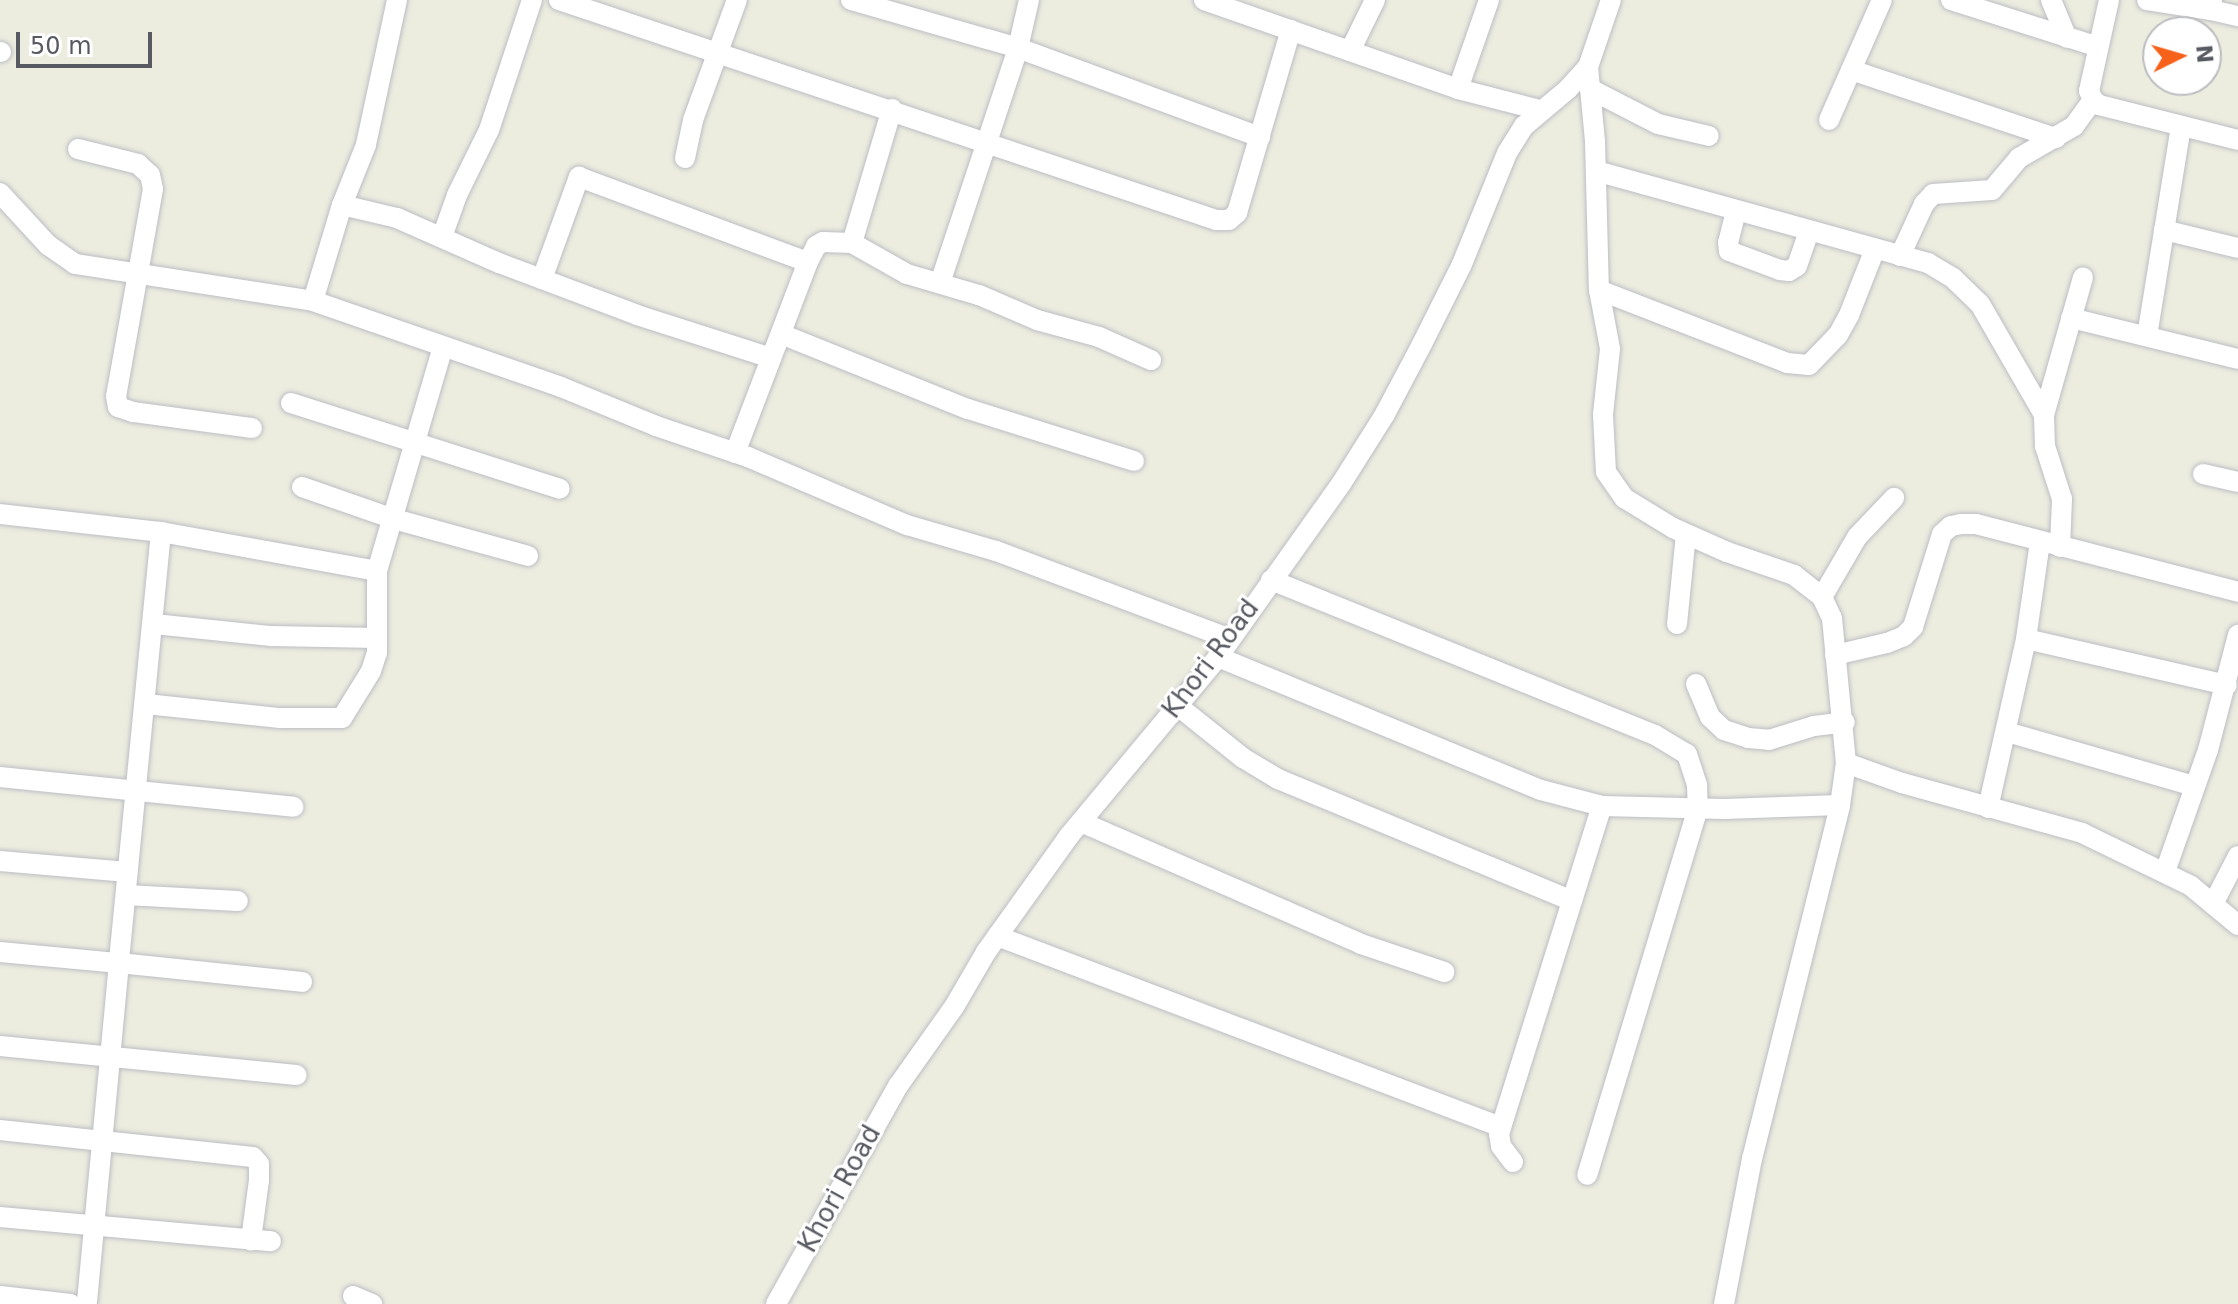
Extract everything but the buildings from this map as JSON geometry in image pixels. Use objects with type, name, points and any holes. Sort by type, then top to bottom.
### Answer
[{"type":"street","points":[[313,301],[342,205],[366,145],[397,0]]},
{"type":"street","points":[[442,237],[457,195],[489,130],[532,0]]},
{"type":"street","points":[[559,0],[1216,220],[1229,220],[1237,213],[1291,30]]},
{"type":"street","points":[[685,158],[693,120],[737,0]]},
{"type":"street","points":[[851,0],[1018,48],[1260,137]]},
{"type":"street","points":[[940,283],[1018,48],[1029,0]]},
{"type":"street","points":[[1204,0],[1458,89],[1540,110]]},
{"type":"street","points":[[1350,51],[1375,0]]},
{"type":"street","points":[[1458,89],[1489,0]]},
{"type":"street","name":"Khori Road","points":[[776,1304],[898,1086],[954,1007],[997,936],[1081,822],[1218,657],[1341,484],[1385,414],[1462,264],[1507,153],[1540,110],[1568,89],[1588,67],[1611,0]]},
{"type":"street","points":[[1829,120],[1882,0]]},
{"type":"street","points":[[1951,0],[2098,47]]},
{"type":"street","points":[[2051,0],[2067,38]]},
{"type":"street","points":[[2109,0],[2089,91],[2093,100],[2099,105],[2238,140]]},
{"type":"street","points":[[2147,0],[2211,5],[2238,16]]},
{"type":"street","points":[[1588,67],[1596,171],[1599,290],[1610,349],[1603,415],[1606,472],[1624,498],[1686,534],[1794,575],[1822,597],[1832,618],[1845,722],[1846,763],[1840,805],[1755,1145],[1724,1304]]},
{"type":"street","points":[[1851,70],[2056,138]]},
{"type":"street","points":[[1590,89],[1658,124],[1709,136]]},
{"type":"street","points":[[1900,256],[1924,204],[1933,194],[1992,190],[2019,158],[2074,126],[2093,100]]},
{"type":"street","points":[[852,243],[892,109]]},
{"type":"street","points":[[2147,336],[2181,127]]},
{"type":"street","points":[[78,149],[138,164],[150,175],[153,189],[116,396],[118,407],[133,412],[252,428]]},
{"type":"street","points":[[1596,171],[1928,263],[1953,278],[1980,304],[2044,415]]},
{"type":"street","points":[[542,279],[579,177],[808,262]]},
{"type":"street","points":[[0,193],[48,245],[75,264],[313,301],[735,453],[907,525],[996,551],[1230,639]]},
{"type":"street","points":[[342,205],[397,218],[637,315],[771,358]]},
{"type":"street","points":[[1736,211],[1728,242],[1729,251],[1780,270],[1789,271],[1797,266],[1809,232]]},
{"type":"street","points":[[2164,230],[2238,248]]},
{"type":"street","points":[[735,453],[808,262],[816,246],[823,242],[852,243],[907,274],[979,295],[1037,320],[1099,337],[1151,360]]},
{"type":"street","points":[[1599,290],[1787,363],[1809,365],[1838,335],[1875,249]]},
{"type":"street","points":[[1988,808],[2026,639],[2062,499],[2045,446],[2044,415],[2083,277]]},
{"type":"street","points":[[2071,318],[2238,359]]},
{"type":"street","points":[[781,334],[968,409],[1134,461]]},
{"type":"street","points":[[146,704],[280,718],[342,718],[371,671],[377,638],[377,571],[443,347]]},
{"type":"street","points":[[291,403],[560,489]]},
{"type":"street","points":[[2203,474],[2238,482]]},
{"type":"street","points":[[302,487],[394,519],[528,556]]},
{"type":"street","points":[[1822,597],[1857,537],[1894,498]]},
{"type":"street","points":[[0,514],[161,532],[377,571]]},
{"type":"street","points":[[1835,655],[1887,643],[1904,636],[1913,627],[1942,534],[1951,526],[1976,524],[2238,592]]},
{"type":"street","points":[[87,1304],[161,532]]},
{"type":"street","points":[[1677,624],[1686,534]]},
{"type":"street","points":[[1271,580],[1655,735],[1687,754],[1697,785],[1698,808],[1587,1175]]},
{"type":"street","points":[[154,624],[271,636],[377,638]]},
{"type":"street","points":[[2165,872],[2227,685],[2238,635]]},
{"type":"street","points":[[2026,639],[2227,685]]},
{"type":"street","points":[[1218,657],[1541,790],[1602,806],[1698,808],[1840,805]]},
{"type":"street","points":[[1696,684],[1710,717],[1724,730],[1748,738],[1769,740],[1814,726],[1845,722]]},
{"type":"street","points":[[1178,706],[1243,758],[1278,779],[1572,901]]},
{"type":"street","points":[[2007,732],[2194,786]]},
{"type":"street","points":[[1846,763],[1988,808],[2082,833],[2165,872],[2238,925]]},
{"type":"street","points":[[0,777],[293,807]]},
{"type":"street","points":[[1513,1162],[1501,1146],[1501,1127],[1602,806]]},
{"type":"street","points":[[1081,822],[1361,944],[1444,972]]},
{"type":"street","points":[[2213,904],[2238,856]]},
{"type":"street","points":[[0,861],[128,872]]},
{"type":"street","points":[[126,895],[238,901]]},
{"type":"street","points":[[997,936],[1501,1127]]},
{"type":"street","points":[[0,952],[302,982]]},
{"type":"street","points":[[0,1046],[297,1075]]},
{"type":"street","points":[[0,1130],[253,1157],[259,1164],[261,1240],[95,1228],[0,1217]]},
{"type":"street","points":[[0,1296],[71,1304]]}]
